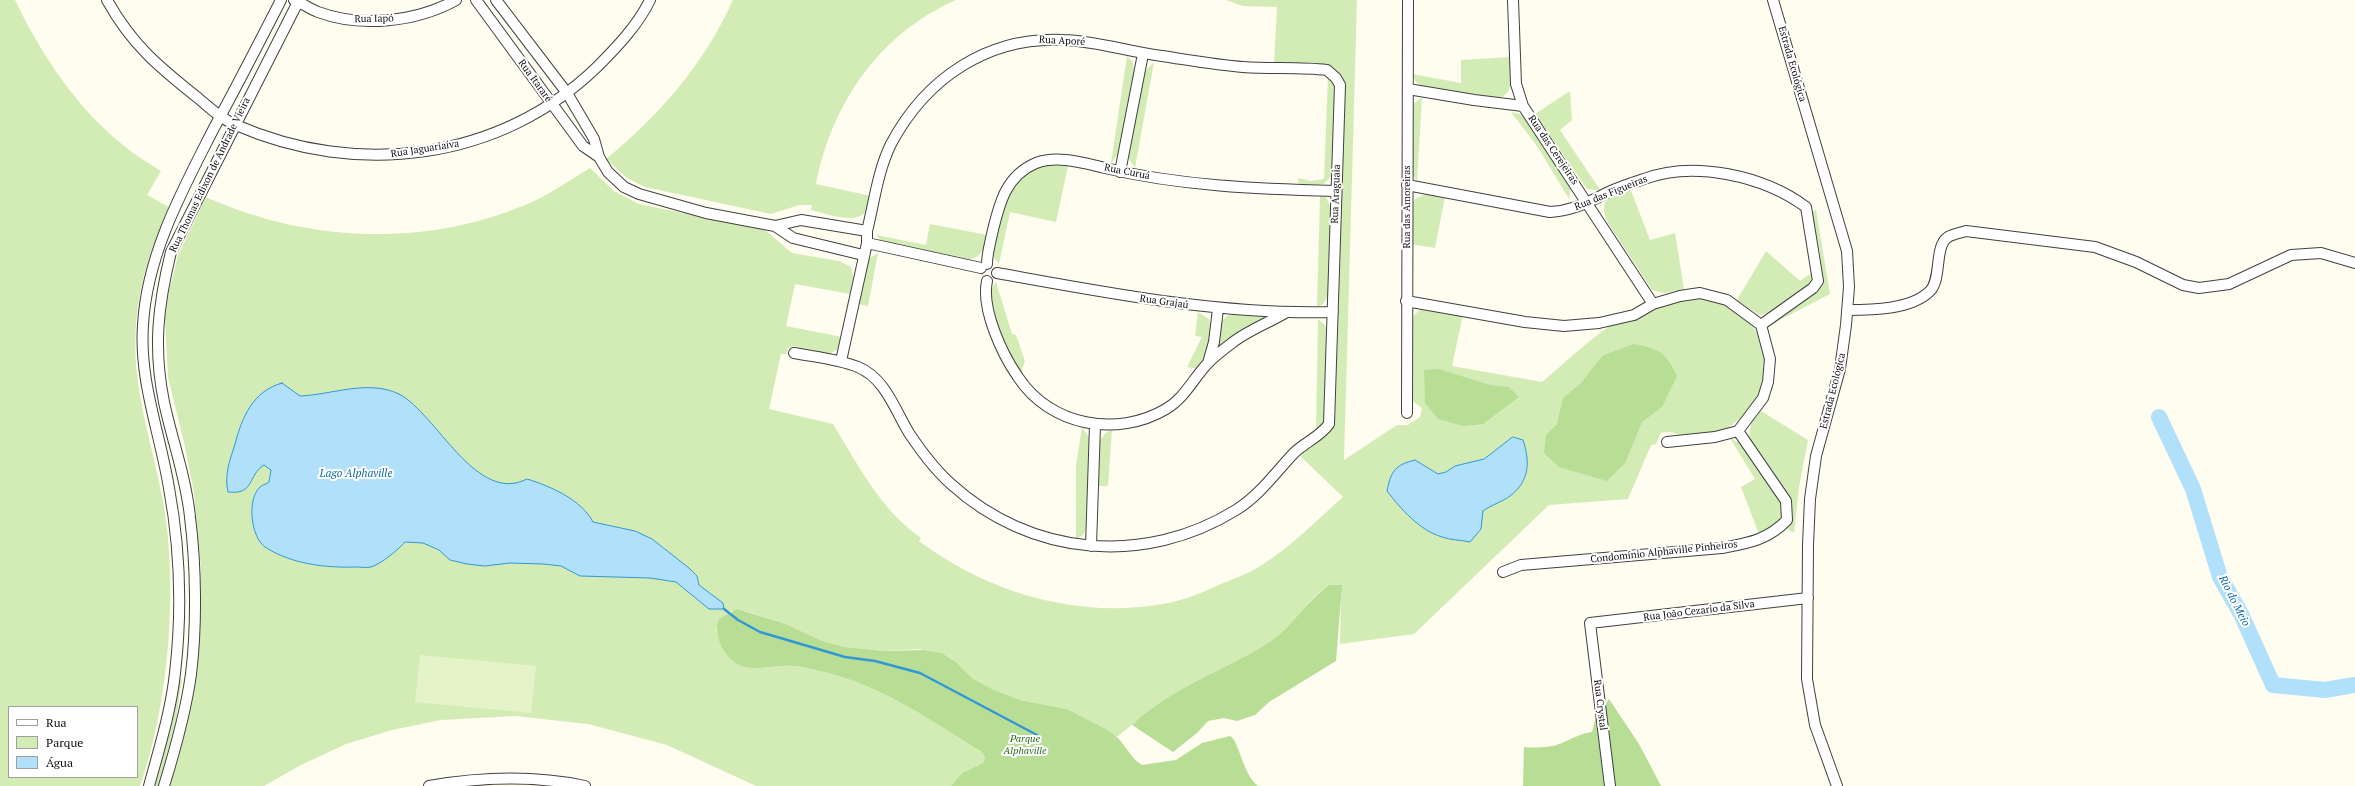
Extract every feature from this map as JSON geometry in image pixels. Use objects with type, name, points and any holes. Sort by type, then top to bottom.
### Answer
[{"type":"street","name":"Rua Jaguariaíva","points":[[107,0],[131,37],[153,62],[220,116],[235,125],[277,140],[318,150],[354,155],[399,155],[445,148],[484,137],[539,112],[567,93],[616,49],[650,0]]},
{"type":"street","name":"Rua Thomas Edixon de Andrade Vieira","points":[[149,786],[161,742],[175,675],[178,630],[178,565],[169,488],[146,386],[142,347],[143,324],[149,276],[157,250],[187,181],[281,0]]},
{"type":"street","name":"Rua Thomas Edixon de Andrade Vieira","points":[[164,786],[175,747],[191,675],[194,564],[190,516],[183,473],[164,402],[159,367],[157,333],[161,293],[171,252],[297,0]]},
{"type":"street","name":"Rua Iapó","points":[[297,0],[319,12],[348,19],[387,21],[421,15],[456,0]]},
{"type":"street","name":"Rua Itararé","points":[[476,0],[583,146],[599,157]]},
{"type":"street","name":"Rua Itararé","points":[[496,0],[567,93],[594,139],[599,157],[608,172],[624,186],[639,194],[706,212],[775,226]]},
{"type":"street","name":"Rua das Amoreiras","points":[[1407,414],[1406,301],[1408,0]]},
{"type":"street","name":"Rua das Cerejeiras","points":[[1513,0],[1516,84],[1524,106],[1653,304]]},
{"type":"street","name":"Estrada Ecológica","points":[[1773,0],[1847,251],[1849,287],[1840,369],[1816,456],[1810,499],[1808,598],[1807,679],[1815,725],[1837,786]]},
{"type":"street","name":"Rua Aporé","points":[[841,361],[863,255],[867,243],[867,231],[891,145],[911,113],[932,86],[962,64],[996,49],[1033,40],[1064,40],[1143,54],[1241,67],[1327,70],[1336,78]]},
{"type":"street","points":[[1120,172],[1143,54]]},
{"type":"street","name":"Rua Araguaia","points":[[794,353],[841,361],[859,367],[875,378],[929,461],[950,483],[976,505],[1014,526],[1042,536],[1091,546],[1135,546],[1159,542],[1195,530],[1236,510],[1252,498],[1294,453],[1308,441],[1322,434],[1329,424],[1340,85],[1336,78]]},
{"type":"street","points":[[1408,89],[1474,100],[1524,106]]},
{"type":"street","name":"Rua Curuá","points":[[984,266],[998,207],[1006,189],[1018,173],[1037,163],[1054,160],[1070,160],[1120,172],[1232,188],[1336,191]]},
{"type":"street","name":"Rua das Figueiras","points":[[1407,185],[1550,212],[1565,211],[1588,203],[1599,196],[1646,178],[1684,172],[1713,171],[1746,178],[1774,187],[1791,196],[1806,207],[1818,281],[1814,288],[1761,325]]},
{"type":"street","points":[[775,226],[801,220],[867,231]]},
{"type":"street","points":[[775,226],[794,238],[863,255]]},
{"type":"street","points":[[1847,310],[1885,309],[1922,298],[1931,290],[1935,280],[1942,244],[1948,237],[1966,231],[2095,247],[2136,262],[2183,285],[2199,288],[2229,284],[2290,255],[2321,253],[2355,263]]},
{"type":"street","points":[[867,243],[995,267],[997,273],[994,279],[987,281]]},
{"type":"street","points":[[984,266],[981,276],[987,281]]},
{"type":"street","name":"Rua Grajaú","points":[[997,273],[1114,294],[1218,309],[1285,313],[1333,312]]},
{"type":"street","points":[[987,281],[985,288],[995,333],[1008,363],[1021,382],[1035,397],[1052,410],[1074,420],[1095,425],[1117,425],[1142,420],[1167,409],[1187,391],[1208,362],[1234,341],[1285,313]]},
{"type":"street","points":[[1406,301],[1525,322],[1564,326],[1599,323],[1634,315],[1653,304],[1680,296],[1700,294],[1727,300],[1761,325],[1770,359],[1768,382],[1763,398],[1738,431],[1714,437],[1667,442]]},
{"type":"street","points":[[1208,362],[1214,342],[1218,309]]},
{"type":"street","points":[[1091,546],[1095,425]]},
{"type":"street","name":"Condomínio Alphaville Pinheiros","points":[[1503,572],[1520,565],[1722,548],[1750,543],[1776,532],[1787,520],[1786,501],[1738,431]]},
{"type":"street","name":"Rua João Cezario da Silva","points":[[1590,624],[1808,598]]},
{"type":"street","name":"Rua Crystal","points":[[1590,624],[1610,786]]},
{"type":"street","points":[[429,786],[474,780],[516,779],[532,779],[585,786]]},
{"type":"green space","points":[[0,0],[15,0],[48,60],[75,97],[90,114],[123,145],[161,171],[147,195],[169,207],[159,230],[144,276],[136,322],[135,346],[140,395],[163,502],[170,568],[169,631],[162,695],[149,757],[140,786],[0,786]]},
{"type":"green space","points":[[733,0],[956,0],[929,14],[904,32],[882,52],[863,74],[847,99],[834,126],[823,154],[816,184],[871,196],[866,211],[861,215],[855,218],[832,216],[811,210],[812,205],[799,205],[771,214],[645,187],[627,178],[606,159],[645,125],[679,87],[709,46]]},
{"type":"green space","points":[[1226,0],[1357,0],[1344,460],[1397,425],[1408,425],[1420,417],[1422,408],[1411,400],[1411,318],[1422,308],[1463,315],[1452,366],[1542,382],[1592,339],[1612,325],[1639,317],[1664,306],[1681,301],[1699,298],[1714,300],[1727,306],[1746,319],[1752,325],[1760,338],[1764,351],[1765,365],[1759,392],[1752,405],[1743,416],[1732,425],[1716,433],[1691,436],[1670,432],[1661,433],[1656,444],[1651,445],[1628,499],[1549,505],[1414,634],[1340,644],[1341,586],[1331,586],[1316,595],[1292,625],[1271,641],[1242,659],[1165,699],[1117,737],[1067,709],[1020,700],[992,689],[972,678],[956,662],[942,653],[918,649],[884,651],[845,647],[822,641],[786,624],[745,611],[730,611],[716,630],[722,646],[734,662],[796,666],[839,675],[882,692],[982,752],[985,757],[983,763],[962,773],[951,786],[756,786],[667,745],[588,724],[515,716],[441,720],[392,730],[346,744],[301,765],[264,786],[168,786],[199,623],[201,569],[194,493],[185,447],[168,377],[165,318],[169,291],[178,255],[206,197],[245,212],[285,224],[327,231],[368,234],[410,233],[452,227],[492,217],[532,202],[590,168],[614,191],[639,204],[765,230],[792,253],[839,261],[851,267],[853,277],[850,294],[795,284],[786,326],[842,337],[838,349],[828,354],[811,352],[795,346],[788,348],[786,354],[781,354],[769,409],[833,424],[861,471],[882,500],[907,527],[921,538],[919,541],[947,560],[977,576],[1008,589],[1040,599],[1073,605],[1106,608],[1139,607],[1173,602],[1203,592],[1247,573],[1273,558],[1343,497],[1299,455],[1329,432],[1334,420],[1344,87],[1339,73],[1331,67],[1274,64],[1277,7],[1243,6]]},
{"type":"green space","points":[[1127,56],[1133,62],[1134,72],[1119,153],[1111,163]]},
{"type":"green space","points":[[1510,57],[1510,86],[1505,95],[1500,98],[1424,87],[1416,82],[1412,74],[1461,83],[1461,60]]},
{"type":"green space","points":[[1154,62],[1135,168],[1129,159],[1129,152],[1144,72]]},
{"type":"green space","points":[[1328,76],[1334,83],[1335,91],[1332,175],[1324,184],[1299,186],[1298,178],[1311,181],[1324,179]]},
{"type":"green space","points":[[1570,91],[1572,120],[1560,130],[1601,191],[1587,189],[1535,114]]},
{"type":"green space","points":[[1422,97],[1417,181],[1411,173],[1412,105]]},
{"type":"green space","points":[[1511,112],[1524,115],[1571,187],[1569,199],[1537,146]]},
{"type":"green space","points":[[1050,165],[1068,166],[1056,222],[1010,212],[999,264],[994,258],[993,251],[998,223],[1007,197],[1014,186],[1023,177],[1035,170]]},
{"type":"green space","points":[[1630,188],[1650,240],[1675,233],[1684,289],[1664,293],[1652,290],[1608,223],[1604,209],[1605,203],[1611,196]]},
{"type":"green space","points":[[1425,194],[1445,197],[1435,248],[1410,244],[1412,204],[1415,199]]},
{"type":"green space","points":[[1320,195],[1326,198],[1331,207],[1328,296],[1323,304],[1317,307]]},
{"type":"green space","points":[[1816,210],[1830,294],[1772,324],[1812,296],[1818,288],[1821,278],[1819,244],[1811,212]]},
{"type":"green space","points":[[930,224],[987,235],[980,254],[977,257],[962,259],[881,241],[876,235],[926,245]]},
{"type":"green space","points":[[1766,251],[1800,281],[1813,272],[1813,277],[1812,282],[1793,298],[1778,308],[1759,315],[1737,300]]},
{"type":"green space","points":[[878,253],[868,306],[858,304],[868,259]]},
{"type":"green space","points":[[996,282],[1012,334],[1016,335],[1025,361],[1021,373],[998,328],[994,314],[991,302],[992,291]]},
{"type":"green space","points":[[1198,312],[1209,319],[1212,333],[1199,369],[1187,367],[1202,337],[1195,336]]},
{"type":"green space","points":[[1232,314],[1263,316],[1265,318],[1216,350],[1221,324],[1227,316]]},
{"type":"green space","points":[[1318,319],[1324,324],[1328,332],[1324,424],[1316,432]]},
{"type":"green space","points":[[1634,344],[1656,350],[1661,353],[1669,362],[1677,376],[1662,407],[1642,422],[1625,463],[1607,481],[1559,467],[1544,453],[1546,435],[1557,424],[1563,398],[1581,383],[1602,356]]},
{"type":"green space","points":[[1439,369],[1490,385],[1509,387],[1519,397],[1483,424],[1463,426],[1438,419],[1425,403],[1424,370]]},
{"type":"green space","points":[[1761,411],[1808,440],[1799,487],[1794,533],[1785,528],[1790,516],[1749,436],[1751,423]]},
{"type":"green space","points":[[1082,427],[1090,439],[1088,526],[1083,535],[1076,539],[1076,466]]},
{"type":"green space","points":[[1112,430],[1108,486],[1097,486],[1097,454],[1099,446],[1101,439],[1106,433]]},
{"type":"green space","points":[[1730,438],[1741,444],[1781,503],[1781,516],[1777,525],[1759,534],[1741,487],[1755,479]]},
{"type":"green space","points":[[1330,585],[1342,585],[1336,661],[1269,702],[1255,715],[1237,721],[1224,718],[1208,721],[1197,733],[1173,752],[1132,725],[1164,700],[1254,652],[1271,641],[1287,628],[1314,598]]},
{"type":"green space","name":"Parque Alphaville","points":[[737,609],[786,624],[822,641],[845,647],[884,651],[924,650],[942,653],[956,662],[972,678],[992,689],[1020,700],[1067,709],[1109,731],[1119,739],[1135,760],[1142,765],[1176,760],[1202,743],[1230,736],[1236,744],[1244,766],[1258,786],[951,786],[962,773],[983,763],[985,757],[982,752],[903,704],[863,684],[841,676],[799,666],[749,668],[739,665],[734,662],[724,651],[718,638],[717,631],[719,619]]},
{"type":"green space","points":[[420,655],[536,666],[531,713],[415,702]]},
{"type":"green space","points":[[179,679],[182,679],[176,720],[159,786],[153,786],[170,717],[174,710]]},
{"type":"green space","points":[[1609,699],[1639,744],[1661,786],[1523,786],[1524,747],[1553,746],[1580,735],[1592,732],[1595,720]]},
{"type":"water","name":"Lago Alphaville","points":[[282,383],[300,396],[362,388],[375,388],[399,394],[413,404],[428,419],[458,454],[474,469],[491,480],[508,484],[527,479],[545,486],[564,495],[581,507],[593,522],[635,531],[652,539],[689,568],[697,576],[699,585],[723,603],[724,609],[709,609],[676,582],[650,578],[580,576],[561,566],[543,564],[510,563],[485,566],[467,564],[450,560],[439,550],[423,543],[405,542],[394,553],[371,567],[320,566],[297,561],[275,553],[260,542],[256,535],[252,519],[255,494],[260,487],[269,482],[271,470],[264,465],[255,474],[247,488],[243,491],[237,492],[228,492],[227,474],[241,424],[250,406],[263,392]]},
{"type":"water","points":[[1513,437],[1523,440],[1527,456],[1527,470],[1525,477],[1517,490],[1510,496],[1483,511],[1481,529],[1470,542],[1445,538],[1434,534],[1418,524],[1404,512],[1387,491],[1392,474],[1403,464],[1415,460],[1438,474],[1446,472],[1455,466],[1484,459]]},
{"type":"waterway","name":"Rio do Meio","points":[[2159,417],[2193,489],[2220,577],[2241,614],[2273,685],[2325,690],[2355,685]]},
{"type":"waterway","points":[[724,609],[738,620],[760,632],[845,657],[875,661],[920,673],[1037,735]]}]
